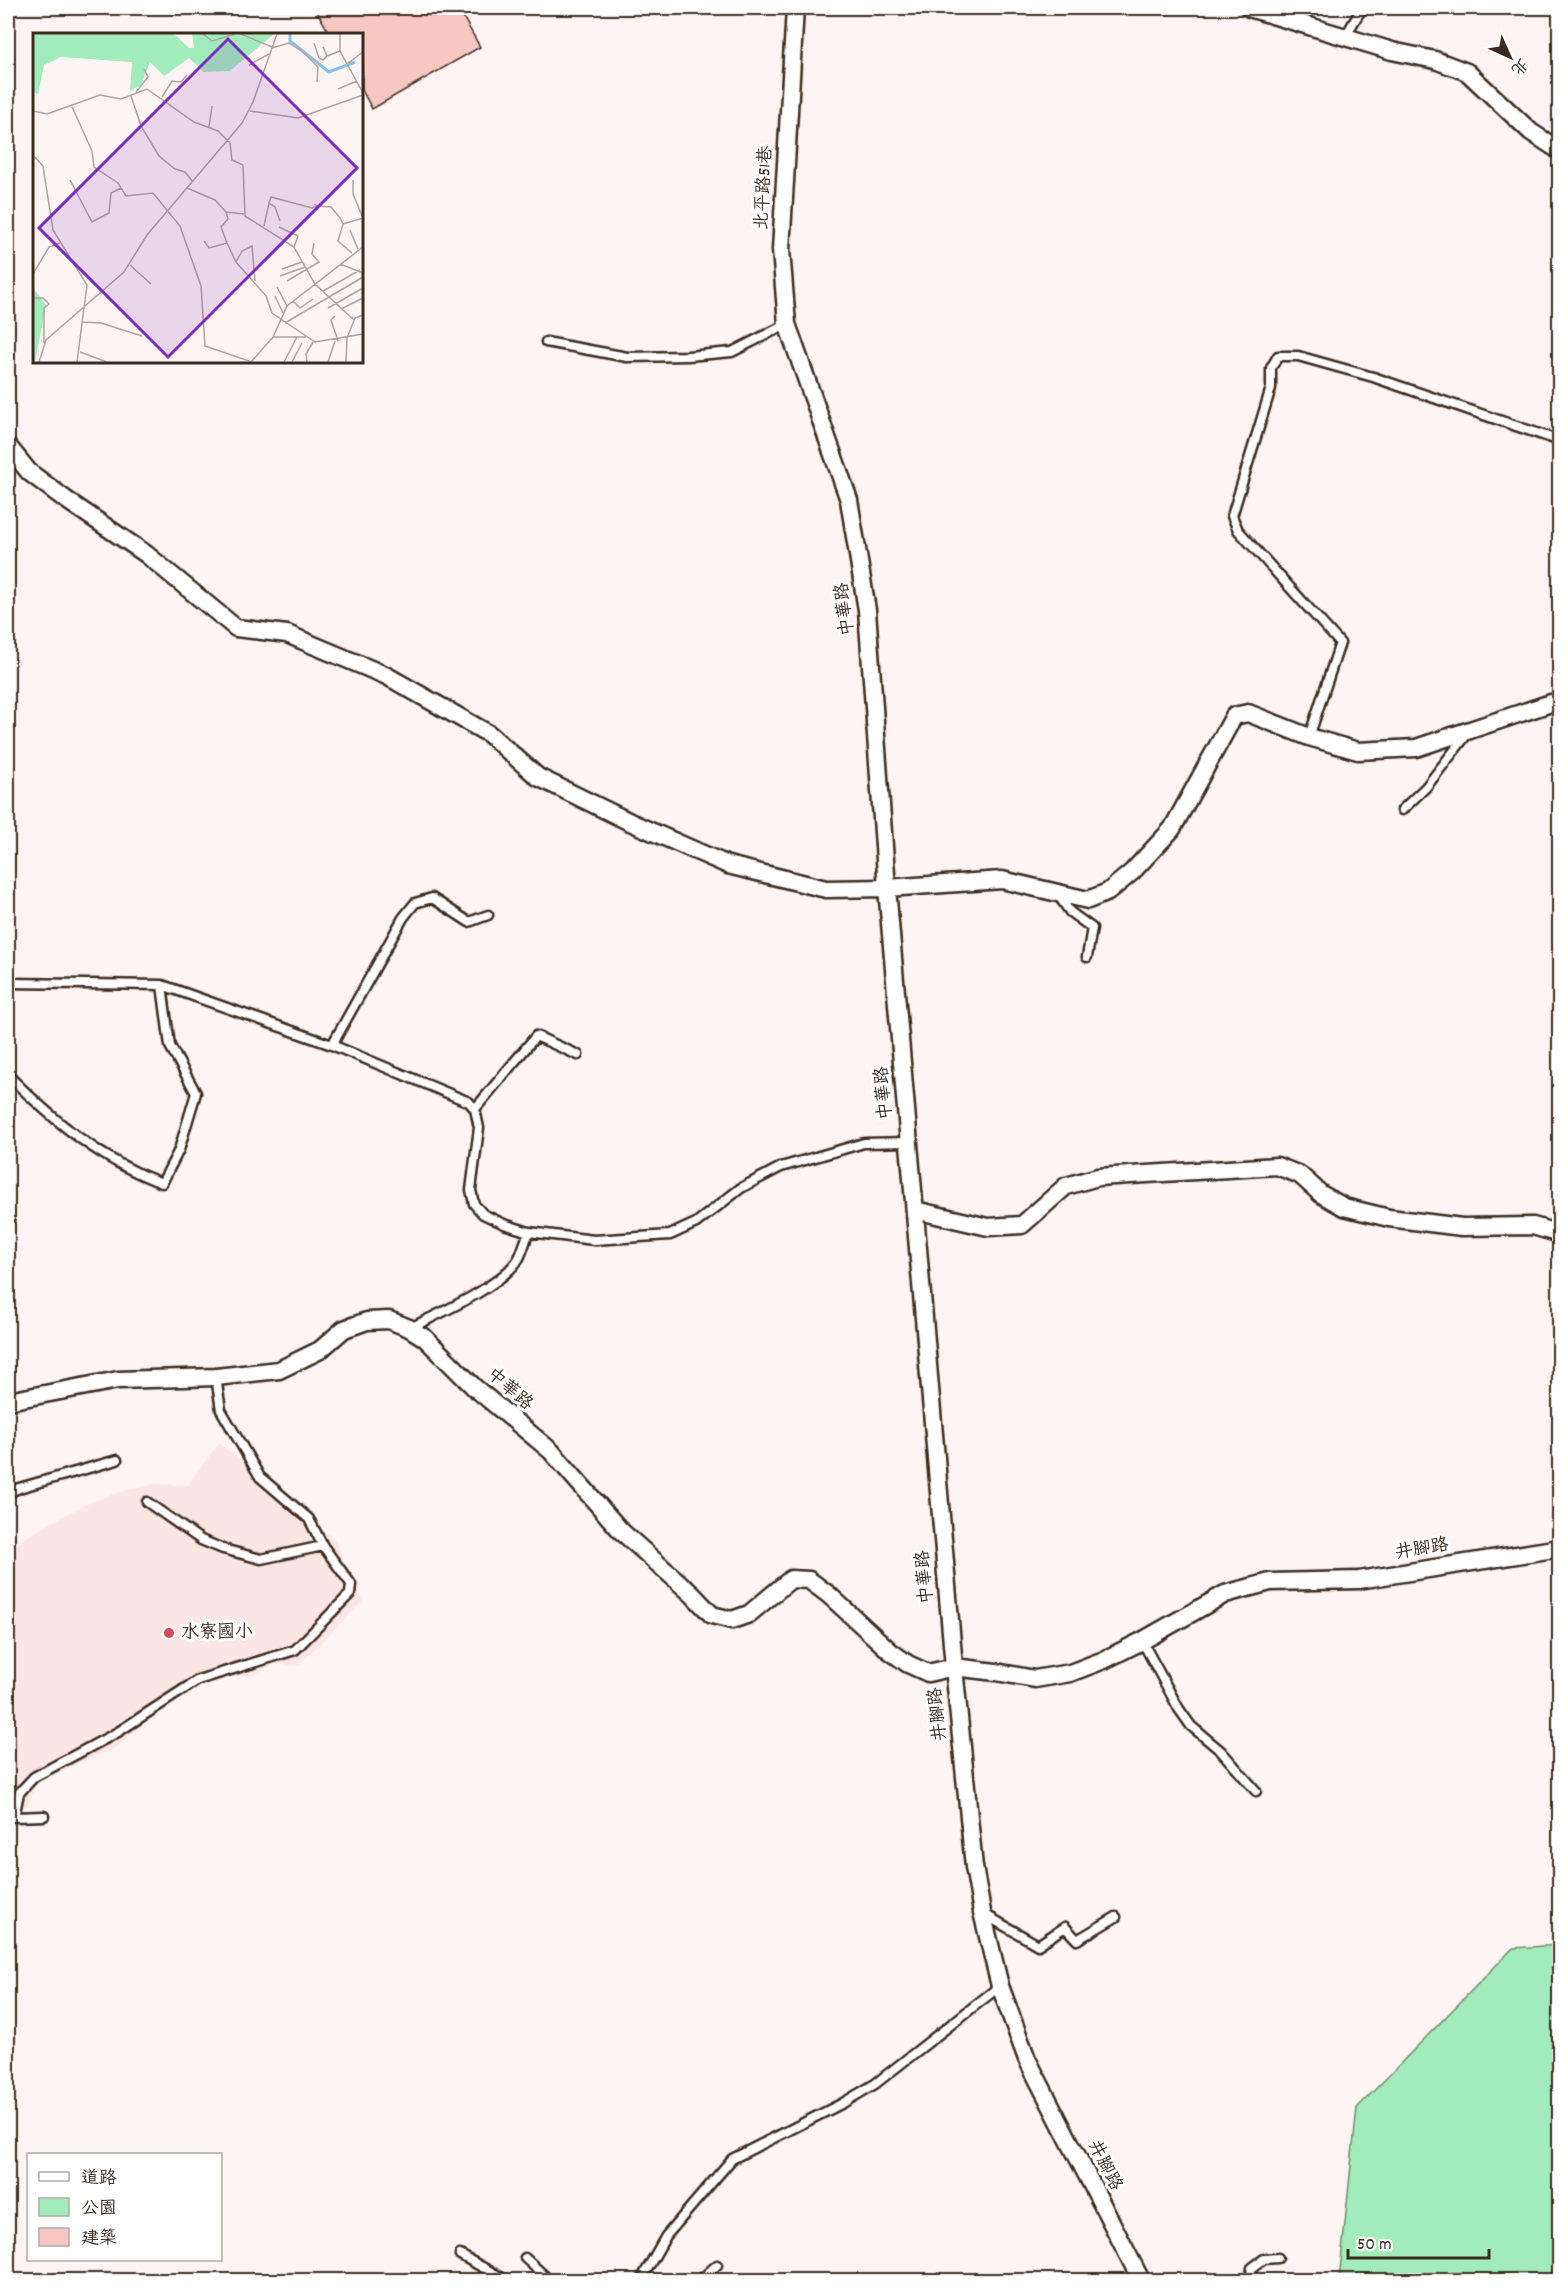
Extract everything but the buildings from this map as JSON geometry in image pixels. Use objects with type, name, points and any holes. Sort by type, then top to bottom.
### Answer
[{"type":"street","name":"北平路51巷","points":[[795,8],[781,250],[787,324],[801,369]]},
{"type":"street","points":[[1249,8],[1345,37],[1435,60],[1467,72],[1531,132],[1560,151]]},
{"type":"street","name":"中華路","points":[[8,1401],[118,1380],[216,1377],[279,1370],[320,1350],[344,1329],[368,1321],[389,1320],[425,1338],[474,1387],[551,1451],[621,1531],[692,1594],[712,1615],[732,1620],[749,1614],[791,1579],[809,1580],[830,1595],[890,1651],[908,1664],[928,1673],[954,1667],[887,888],[867,610],[849,500],[801,369]]},
{"type":"street","points":[[8,446],[29,472],[65,500],[146,554],[236,628],[287,634],[387,676],[489,734],[538,777],[630,822],[728,865],[826,889],[887,888],[1002,880],[1088,900],[1108,892],[1132,873],[1172,829],[1234,716],[1248,713],[1309,737],[1358,752],[1416,748],[1560,702]]},
{"type":"street","points":[[915,1210],[988,1227],[1022,1225],[1066,1186],[1098,1177],[1277,1166],[1300,1176],[1321,1194],[1344,1207],[1389,1218],[1462,1227],[1533,1226],[1560,1234]]},
{"type":"street","name":"井腳路","points":[[1141,2280],[1028,2059],[1000,1986],[974,1867],[954,1667],[1035,1679],[1070,1673],[1142,1641],[1225,1594],[1270,1582],[1359,1580],[1560,1548]]},
{"type":"lane","points":[[1345,37],[1362,8]]},
{"type":"lane","points":[[546,342],[627,357],[688,356],[732,352],[787,324]]},
{"type":"lane","points":[[1309,737],[1340,644],[1238,530],[1232,516],[1271,388],[1271,368],[1278,356],[1298,356],[1373,377],[1560,441]]},
{"type":"lane","points":[[1402,810],[1426,787],[1470,730]]},
{"type":"lane","points":[[1055,891],[1070,912],[1092,928],[1087,957]]},
{"type":"lane","points":[[332,1045],[403,918],[415,903],[432,898],[469,922],[488,915]]},
{"type":"lane","points":[[8,983],[162,985],[332,1045],[469,1102],[475,1109],[479,1128],[471,1190],[474,1204],[483,1214],[529,1232],[594,1240],[670,1234],[696,1223],[741,1188],[781,1167],[864,1143],[909,1142]]},
{"type":"lane","points":[[8,1075],[87,1145],[138,1174],[162,1183],[179,1150],[196,1093],[170,1046],[162,985]]},
{"type":"lane","points":[[475,1109],[536,1036],[578,1055]]},
{"type":"lane","points":[[409,1328],[462,1301],[506,1274],[518,1259],[529,1232]]},
{"type":"lane","points":[[44,1816],[11,1819],[19,1792],[34,1776],[118,1732],[198,1680],[295,1650],[350,1594],[351,1584],[322,1546],[309,1519],[260,1477],[221,1410],[216,1377]]},
{"type":"lane","points":[[8,1494],[19,1488],[117,1461]]},
{"type":"lane","points":[[147,1502],[201,1540],[223,1549],[261,1559],[322,1546]]},
{"type":"lane","points":[[1142,1641],[1179,1709],[1191,1726],[1221,1751],[1256,1791]]},
{"type":"lane","points":[[982,1912],[1038,1945],[1065,1927],[1077,1940],[1116,1917]]},
{"type":"lane","points":[[641,2280],[666,2236],[732,2159],[876,2084],[1000,1986]]},
{"type":"lane","points":[[460,2255],[506,2280]]},
{"type":"lane","points":[[525,2258],[549,2280]]},
{"type":"lane","points":[[1250,2280],[1252,2268],[1264,2259],[1278,2258]]},
{"type":"lane","points":[[700,2280],[717,2265]]},
{"type":"shaded area","name":"水寮國小","points":[[219,1443],[334,1539],[363,1601],[298,1665],[275,1664],[251,1675],[210,1678],[169,1700],[117,1747],[37,1781],[27,1805],[8,1815],[8,1548],[83,1505],[123,1491],[156,1484],[188,1485]]},
{"type":"green space","points":[[1559,1945],[1559,2280],[1339,2280],[1357,2108],[1513,1948]]},
{"type":"place","name":"水寮國小","points":[[169,1633]]}]
